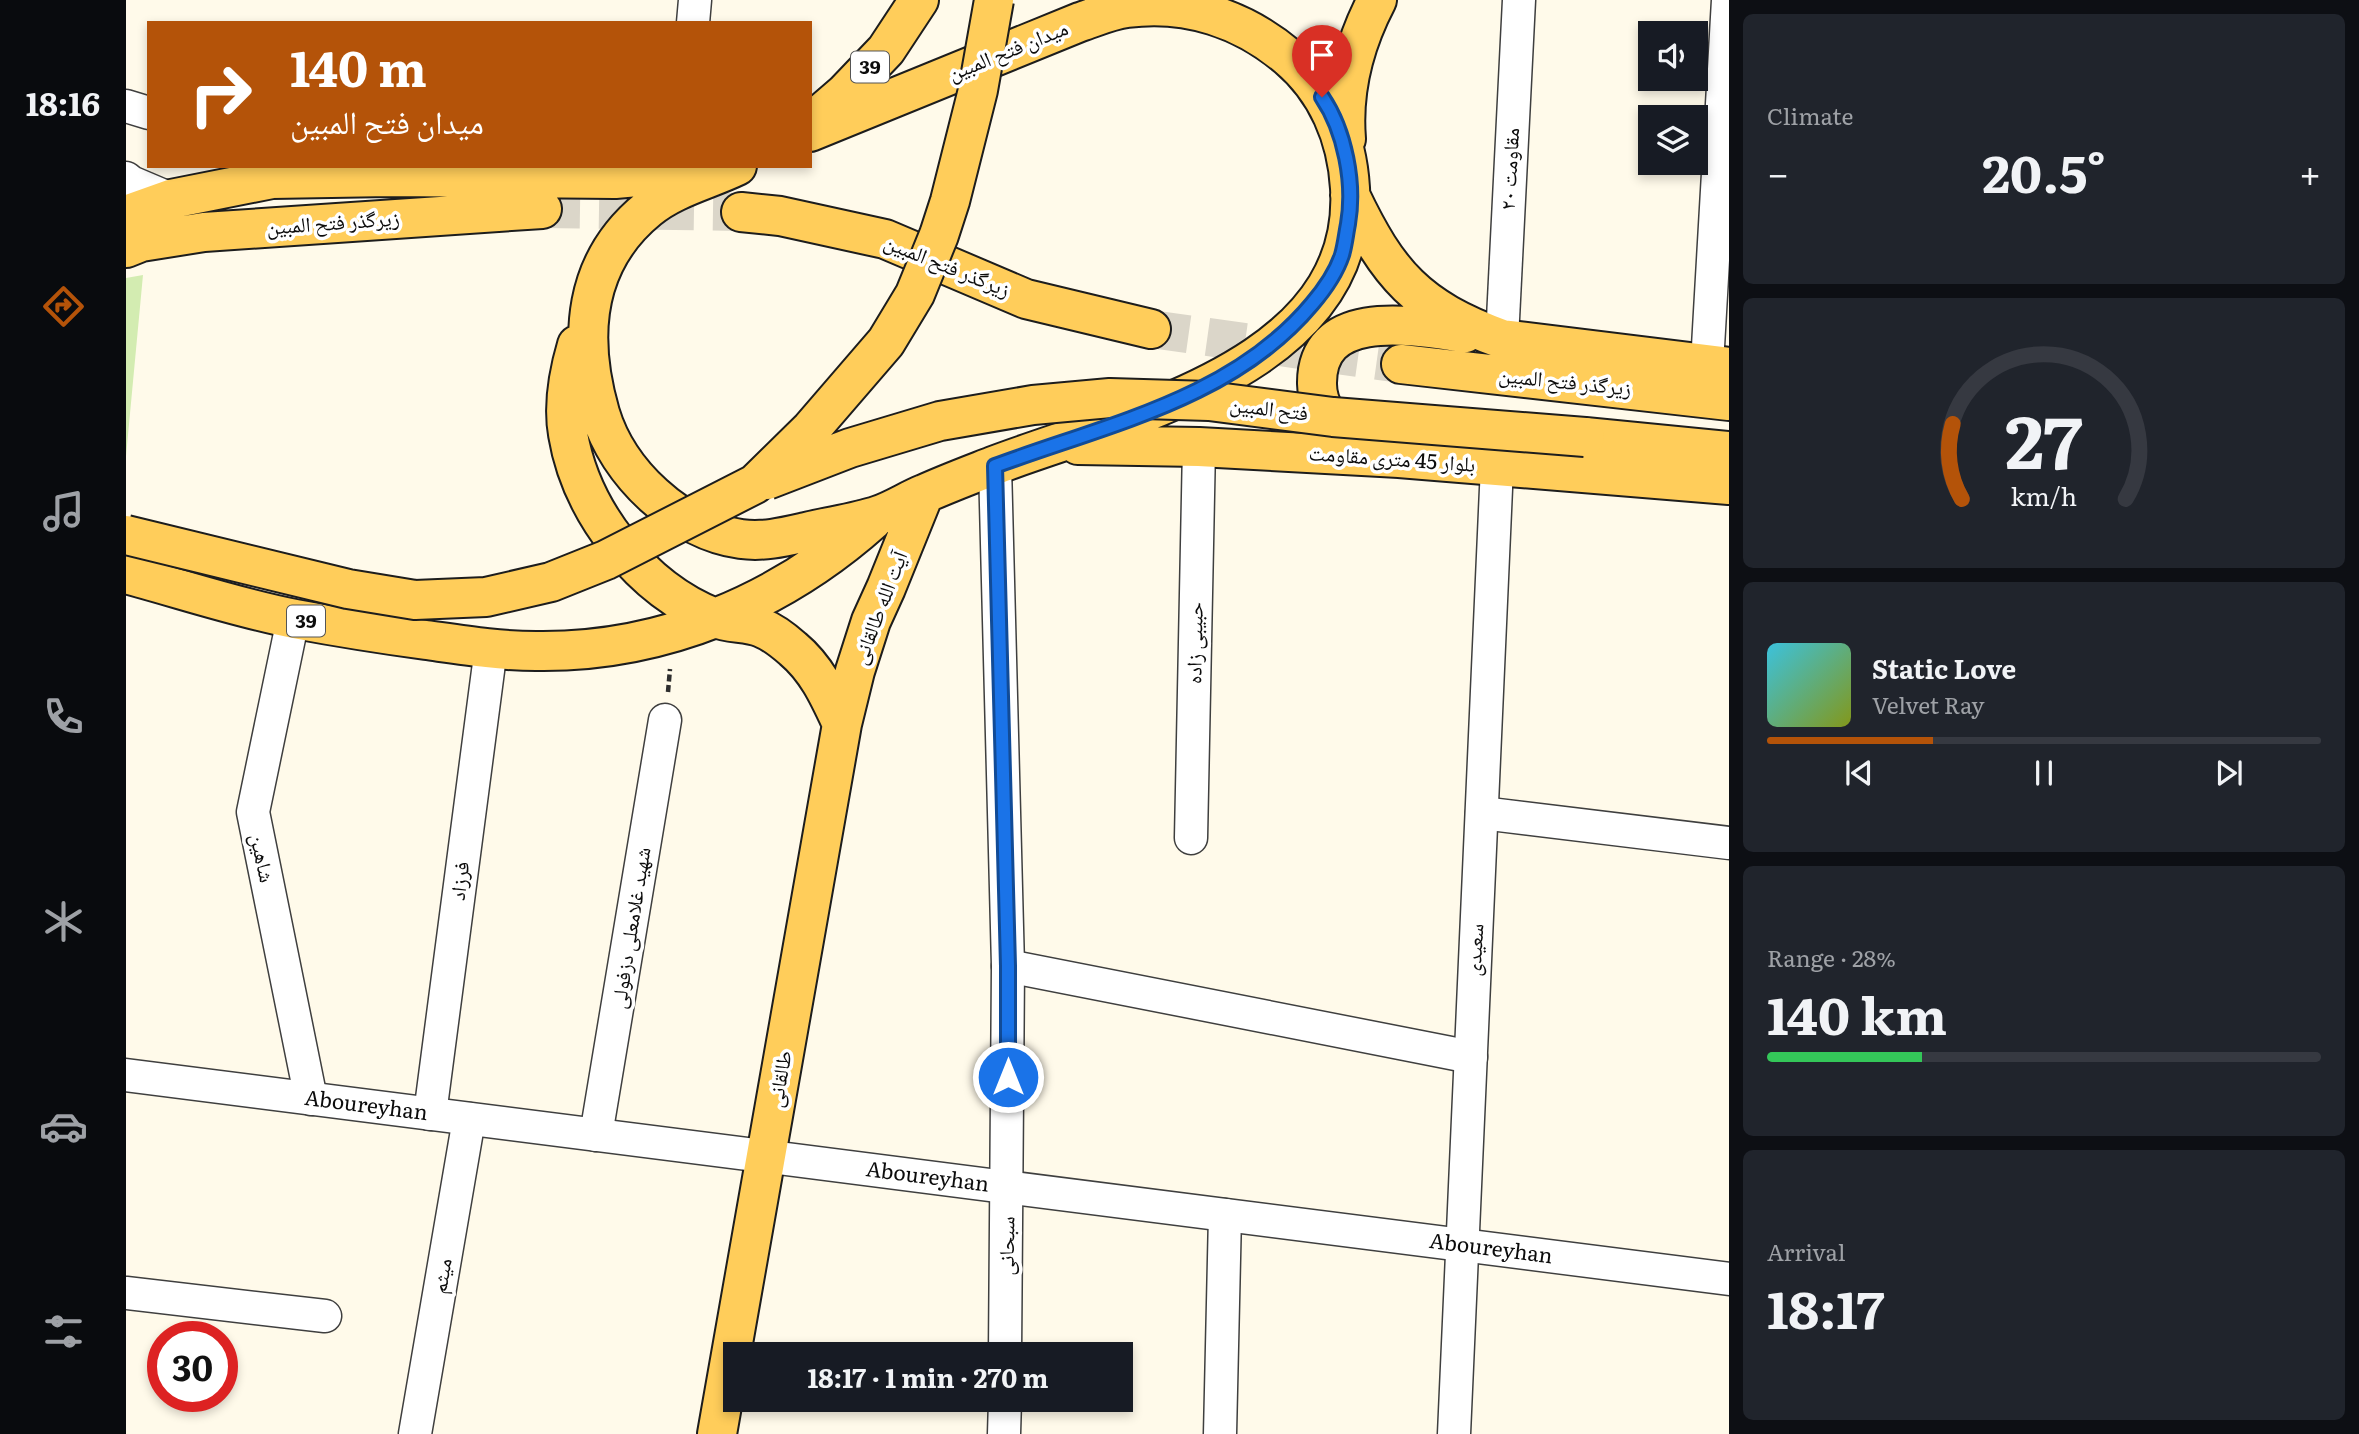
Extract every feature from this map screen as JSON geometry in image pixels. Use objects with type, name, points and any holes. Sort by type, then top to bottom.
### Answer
[{"type":"main road","name":"39","points":[[812,122],[844,94],[886,50],[919,0]]},
{"type":"main road","points":[[126,535],[348,589],[415,600],[486,597],[551,582],[606,560],[755,484],[811,429],[870,362],[886,342],[915,294],[950,201],[978,90],[994,0]]},
{"type":"main road","points":[[1377,0],[1353,53],[1345,119],[1349,182],[1371,238],[1390,265],[1417,294],[1437,310],[1466,326],[1502,339]]},
{"type":"main road","name":"میدان فتح المبین","points":[[734,168],[681,190],[649,207],[619,238],[598,276],[590,300],[587,348],[601,418],[619,453],[638,479],[663,504],[700,527],[737,539],[765,541],[879,516],[924,494],[1162,406],[1220,380],[1271,346],[1302,316],[1325,288],[1342,256],[1349,215],[1349,182],[1333,113],[1311,80],[1268,40],[1237,23],[1169,2],[1123,4],[812,131]]},
{"type":"main road","name":"39","points":[[126,215],[171,199],[272,179],[615,179],[680,168],[734,168]]},
{"type":"main road","name":"زیرگذر فتح المبین","points":[[126,248],[141,242],[204,232],[542,209]]},
{"type":"main road","name":"زیرگذر فتح المبین","points":[[741,212],[780,216],[884,239],[1027,299],[1151,329]]},
{"type":"main road","points":[[590,300],[572,363],[567,431],[575,468],[601,520],[628,556],[677,598],[716,619],[762,628],[793,648],[810,664],[824,685],[842,724]]},
{"type":"main road","points":[[1399,458],[1359,443],[1333,424],[1319,398],[1318,370],[1328,348],[1338,338],[1353,330],[1394,325],[1425,327],[1718,365]]},
{"type":"main road","name":"زیرگذر فتح المبین","points":[[1401,364],[1729,401]]},
{"type":"main road","name":"فتح المبین","points":[[755,484],[850,448],[940,421],[1033,405],[1110,398],[1209,401],[1334,417],[1729,451]]},
{"type":"main road","name":"بلوار 45 متری مقاومت","points":[[1054,444],[1199,447],[1399,458],[1729,485]]},
{"type":"main road","name":"آیت الله طالقانی","points":[[842,724],[871,621],[924,494]]},
{"type":"main road","name":"39","points":[[126,574],[293,618],[400,636],[491,648],[536,651],[583,649],[673,633],[716,619],[786,585],[849,541],[879,516]]},
{"type":"main road","name":"طالقانی","points":[[716,1434],[842,724]]},
{"type":"street","name":"مقاومت ۲۰","points":[[1502,339],[1519,0]]},
{"type":"street","points":[[1718,365],[1728,0]]},
{"type":"street","points":[[126,106],[147,112]]},
{"type":"street","points":[[126,178],[171,199]]},
{"type":"street","name":"حبیبی زاده","points":[[1191,838],[1199,447]]},
{"type":"street","name":"سبحانی","points":[[995,466],[1008,966],[1005,1342]]},
{"type":"street","name":"سعیدی","points":[[1454,1434],[1497,466]]},
{"type":"street","name":"شاهین","points":[[293,618],[253,812],[312,1099]]},
{"type":"street","name":"فرزاد","points":[[430,1114],[491,648]]},
{"type":"street","name":"شهید غلامعلی دزفولی","points":[[596,1135],[665,720]]},
{"type":"street","points":[[1482,813],[1729,843]]},
{"type":"street","points":[[1008,966],[1471,1057]]},
{"type":"street","name":"Aboureyhan","points":[[126,1075],[1729,1279]]},
{"type":"street","name":"میثم","points":[[415,1434],[469,1119]]},
{"type":"street","points":[[1220,1434],[1225,1215]]},
{"type":"street","points":[[126,1293],[325,1316]]},
{"type":"street","points":[[1004,1412],[1004,1434]]},
{"type":"path","points":[[665,720],[673,633]]},
{"type":"green space","points":[[143,275],[126,456],[126,278]]},
{"type":"tunnel","points":[[542,209],[741,212]]},
{"type":"tunnel","points":[[1151,329],[1401,364]]},
{"type":"route","points":[[1008,1077],[1008,966],[995,466],[1150,411],[1220,380],[1271,346],[1302,316],[1325,288],[1342,256],[1349,215],[1348,169],[1333,113],[1322,97]]}]
